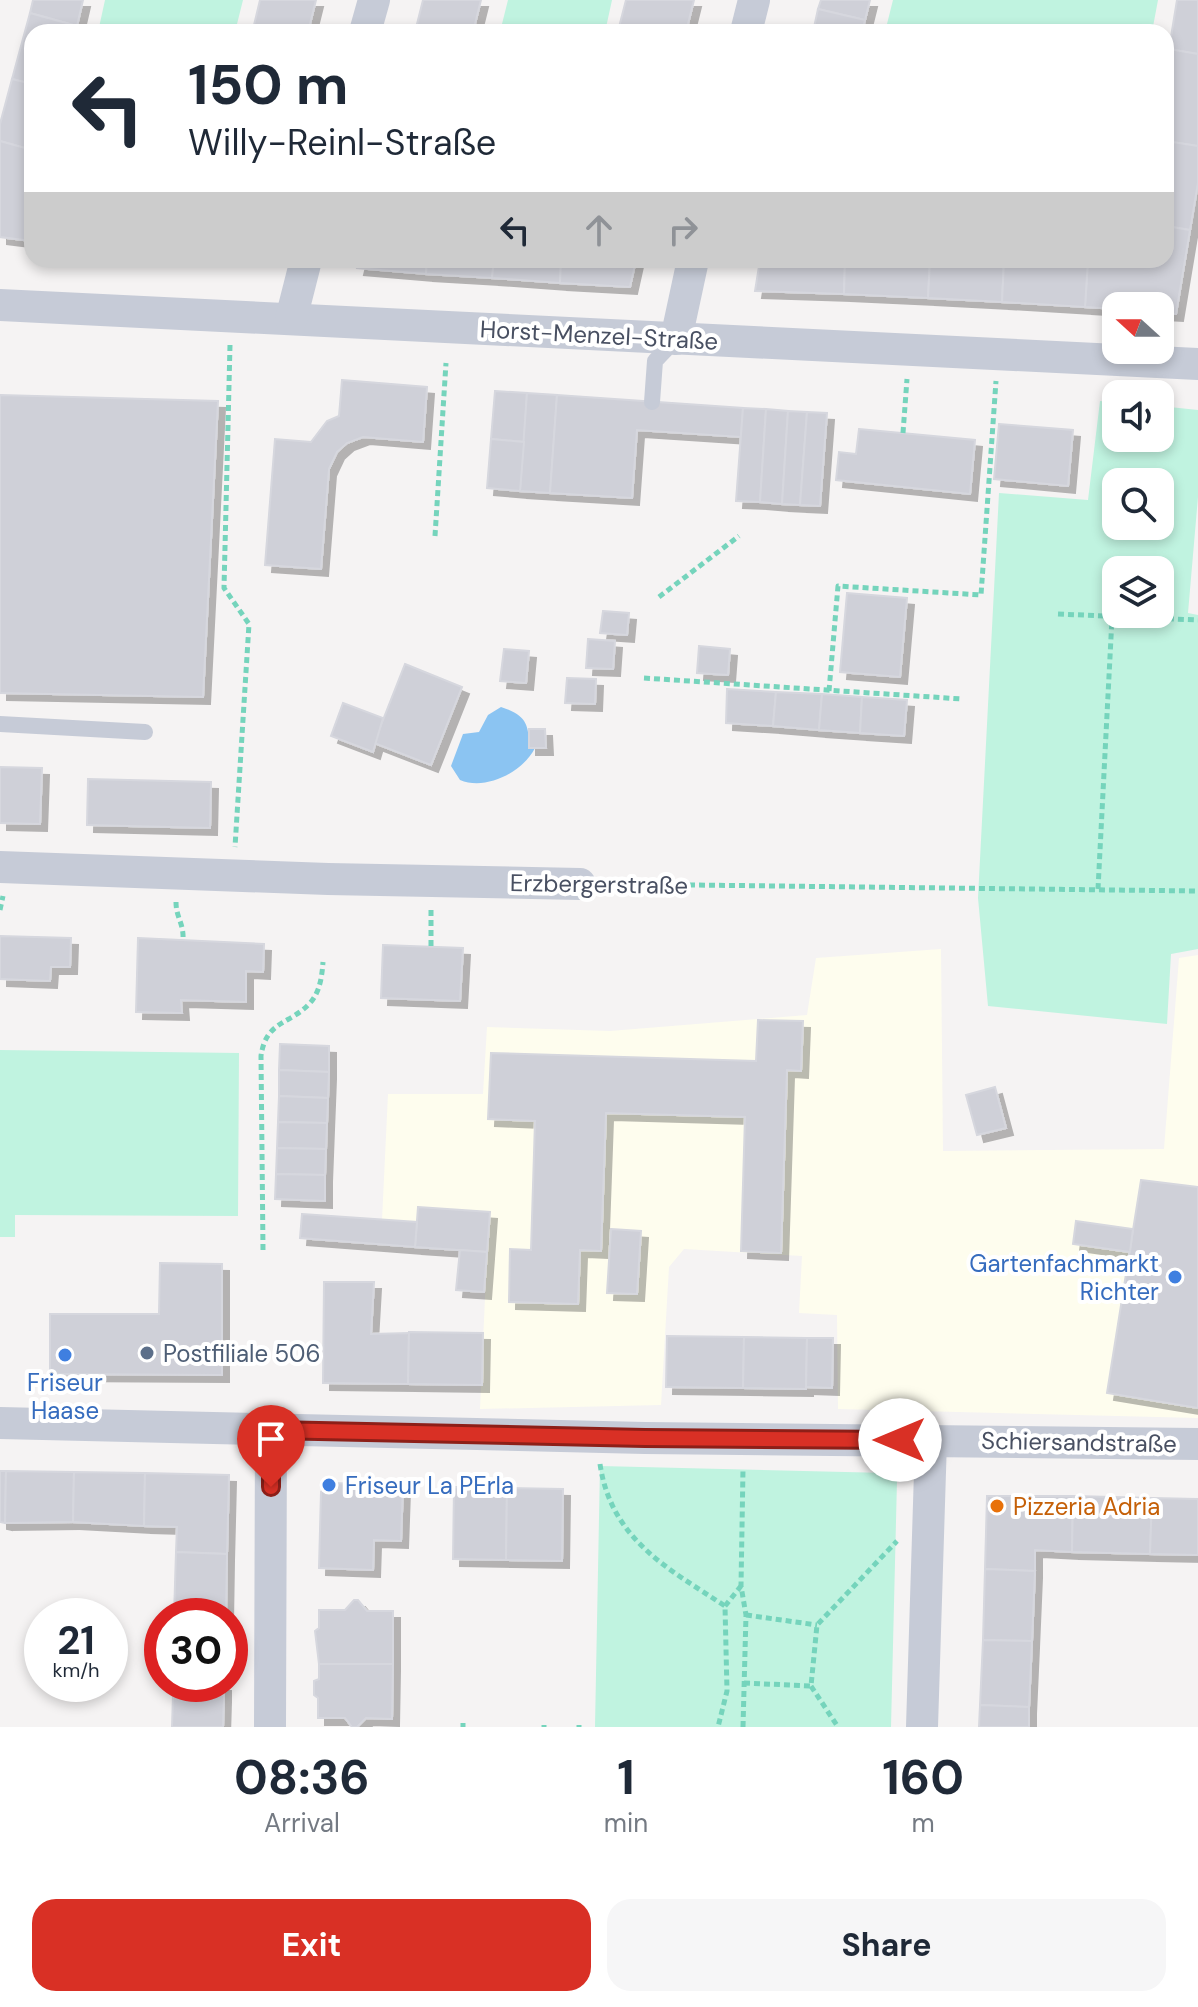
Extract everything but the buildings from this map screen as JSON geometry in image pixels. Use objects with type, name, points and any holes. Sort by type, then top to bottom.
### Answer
[{"type":"street","points":[[367,24],[374,0]]},
{"type":"street","points":[[748,24],[754,0]]},
{"type":"street","points":[[291,319],[304,268]]},
{"type":"street","points":[[676,339],[691,268]]},
{"type":"street","name":"Horst-Menzel-Straße","points":[[0,305],[1198,364]]},
{"type":"street","name":"Erzbergerstraße","points":[[0,867],[580,884]]},
{"type":"street","name":"Schiersandstraße","points":[[0,1423],[573,1437],[1198,1444]]},
{"type":"street","points":[[270,1727],[271,1430]]},
{"type":"street","points":[[922,1727],[931,1440]]},
{"type":"lane","points":[[652,402],[655,361],[676,339]]},
{"type":"lane","points":[[0,724],[145,732]]},
{"type":"path","points":[[230,316],[224,588],[249,624],[233,876]]},
{"type":"path","points":[[903,433],[908,350]]},
{"type":"path","points":[[829,691],[838,586],[864,591],[981,595],[997,354]]},
{"type":"path","points":[[435,536],[446,363]]},
{"type":"path","points":[[659,597],[739,536]]},
{"type":"path","points":[[1058,614],[1102,617]]},
{"type":"path","points":[[1174,619],[1198,620]]},
{"type":"path","points":[[1098,889],[1111,628]]},
{"type":"path","points":[[644,678],[962,699]]},
{"type":"path","points":[[177,873],[176,913],[184,925],[183,940]]},
{"type":"path","name":"Erzbergerstraße","points":[[580,884],[1198,891]]},
{"type":"path","points":[[263,1250],[263,1039],[279,1023],[310,1003],[321,982],[323,962]]},
{"type":"path","points":[[573,1437],[600,1464],[608,1499],[620,1523],[662,1564],[725,1606]]},
{"type":"path","points":[[743,1727],[746,1615],[741,1586],[744,1439]]},
{"type":"path","points":[[838,1727],[811,1686],[817,1625],[900,1537],[928,1538]]},
{"type":"path","points":[[718,1727],[727,1691],[725,1606],[741,1586]]},
{"type":"path","points":[[746,1615],[817,1625]]},
{"type":"path","points":[[744,1683],[811,1686]]},
{"type":"shaded area","points":[[941,949],[943,1151],[1164,1149],[1179,958],[1198,955],[1198,1418],[838,1409],[837,1315],[799,1313],[802,1256],[684,1249],[669,1267],[661,1405],[480,1409],[487,1253],[415,1247],[382,1220],[388,1094],[483,1094],[487,1027],[610,1031],[807,1015],[816,958]]},
{"type":"green space","points":[[105,0],[243,0],[237,24],[100,24]]},
{"type":"green space","points":[[508,0],[612,0],[607,24],[502,24]]},
{"type":"green space","points":[[893,0],[1158,0],[1154,24],[887,24]]},
{"type":"green space","points":[[1100,401],[1102,452],[1174,452],[1174,407],[1198,410],[1198,497],[1188,613],[1198,615],[1198,949],[1171,954],[1167,1024],[988,1006],[978,898],[999,493],[1088,500]]},
{"type":"green space","points":[[0,1050],[239,1053],[238,1216],[15,1215],[15,1237],[0,1237]]},
{"type":"green space","points":[[600,1466],[887,1473],[897,1480],[891,1727],[595,1727]]},
{"type":"water","points":[[501,707],[521,717],[527,727],[529,748],[535,748],[522,765],[503,777],[481,783],[460,780],[451,766],[463,734],[479,732],[488,715]]},
{"type":"place","name":"Gartenfachmarkt Richter","points":[[1175,1277]]},
{"type":"place","name":"Postfiliale 506","points":[[147,1353]]},
{"type":"place","name":"Friseur Haase","points":[[65,1355]]},
{"type":"place","name":"Friseur La PErla","points":[[329,1485]]},
{"type":"place","name":"Pizzeria Adria","points":[[997,1506]]},
{"type":"route","points":[[271,1487],[271,1430],[900,1440]]}]
